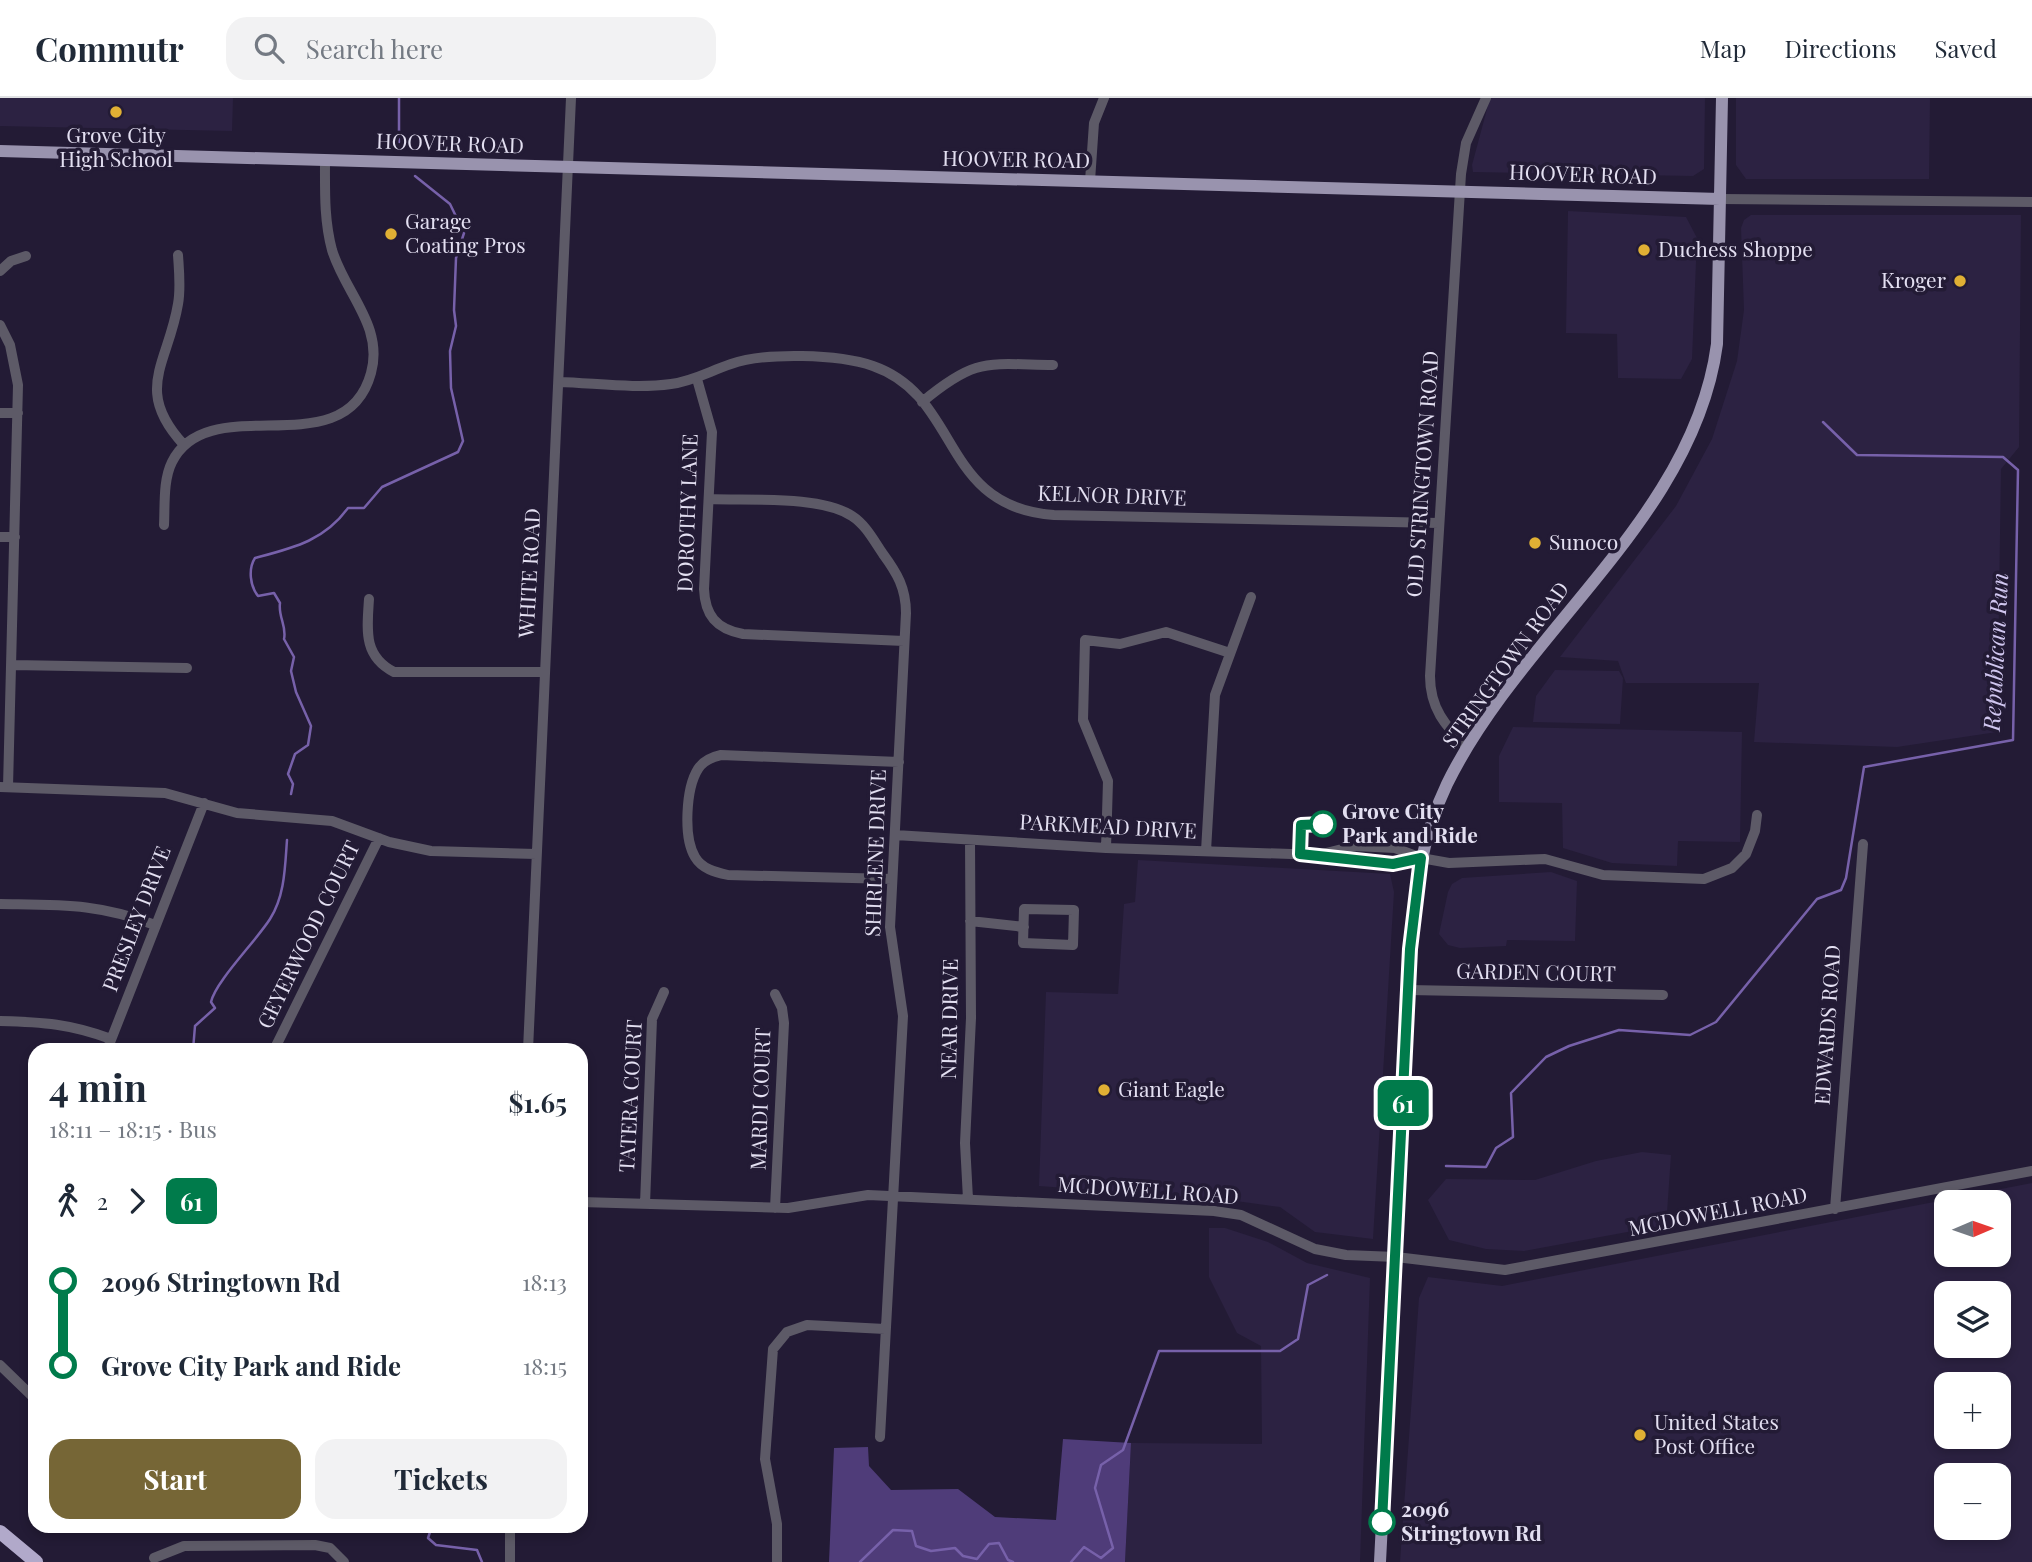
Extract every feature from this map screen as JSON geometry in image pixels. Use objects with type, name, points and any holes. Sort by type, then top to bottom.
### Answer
[{"type":"highway","points":[[0,1532],[36,1562]]},
{"type":"main road","name":"STRINGTOWN ROAD","points":[[1380,1562],[1413,913],[1421,858],[1446,787],[1467,747],[1498,702],[1649,509],[1683,453],[1701,410],[1715,357],[1719,306],[1722,98]]},
{"type":"main road","name":"HOOVER ROAD","points":[[0,151],[1720,199]]},
{"type":"street","name":"WHITE ROAD","points":[[528,1043],[571,98]]},
{"type":"street","points":[[1090,181],[1093,132],[1104,98]]},
{"type":"street","name":"OLD STRINGTOWN ROAD","points":[[1467,747],[1441,720],[1431,696],[1460,191],[1466,143],[1486,98]]},
{"type":"street","points":[[164,525],[168,474],[184,445],[201,434],[221,429],[319,422],[352,405],[366,386],[373,364],[374,341],[333,253],[326,227],[325,160]]},
{"type":"street","name":"HOOVER ROAD","points":[[1720,199],[2032,202]]},
{"type":"street","points":[[177,255],[178,304],[155,387],[161,413],[184,445]]},
{"type":"street","points":[[0,271],[11,261],[26,256]]},
{"type":"street","points":[[0,325],[15,363],[18,413],[12,665],[4,787],[138,790],[258,817],[332,821],[379,838],[430,851],[536,854]]},
{"type":"street","name":"KELNOR DRIVE","points":[[559,382],[667,385],[697,379],[733,363],[766,358],[845,360],[873,366],[895,377],[922,402],[975,480],[997,499],[1023,511],[1054,515],[1439,523]]},
{"type":"street","points":[[922,402],[956,374],[980,365],[1053,365]]},
{"type":"street","name":"DOROTHY LANE","points":[[697,379],[712,432],[705,604],[717,624],[743,634],[904,641]]},
{"type":"street","points":[[0,413],[18,413]]},
{"type":"street","name":"SHIRLENE DRIVE","points":[[709,499],[817,504],[832,507],[854,517],[864,526],[901,580],[906,602],[890,927],[903,1016],[880,1437]]},
{"type":"street","points":[[0,537],[15,537]]},
{"type":"street","points":[[1206,851],[1213,707],[1251,597]]},
{"type":"street","points":[[369,599],[369,646],[376,661],[394,672],[545,672]]},
{"type":"street","points":[[1106,848],[1108,781],[1083,720],[1085,640],[1120,644],[1166,632],[1230,653]]},
{"type":"street","points":[[12,665],[187,668]]},
{"type":"street","points":[[892,879],[728,875],[708,870],[694,855],[690,844],[691,789],[703,763],[721,755],[899,762]]},
{"type":"street","name":"PRESLEY DRIVE","points":[[110,1043],[204,803]]},
{"type":"street","name":"PARKMEAD DRIVE","points":[[1320,855],[1354,846],[1395,848],[1421,858],[1448,863],[1545,859],[1604,875],[1704,879],[1732,868],[1746,854],[1755,831],[1757,815]]},
{"type":"street","name":"PARKMEAD DRIVE","points":[[895,835],[1106,848],[1320,855],[1351,862],[1393,864],[1421,858]]},
{"type":"street","name":"GEYERWOOD COURT","points":[[277,1043],[379,838]]},
{"type":"street","name":"NEAR DRIVE","points":[[968,1199],[965,1143],[971,1018],[970,840]]},
{"type":"street","name":"EDWARDS ROAD","points":[[1835,1209],[1863,844]]},
{"type":"street","points":[[0,904],[96,908],[117,911],[155,925]]},
{"type":"street","points":[[1024,909],[1074,910],[1073,945],[1023,943],[1024,927],[1024,909]]},
{"type":"street","points":[[970,922],[1024,927]]},
{"type":"street","name":"GARDEN COURT","points":[[1409,990],[1663,995]]},
{"type":"street","name":"TATERA COURT","points":[[645,1204],[653,1019],[664,992]]},
{"type":"street","name":"MARDI COURT","points":[[775,994],[782,1008],[783,1023],[775,1208]]},
{"type":"street","points":[[0,1021],[52,1022],[81,1028],[111,1039]]},
{"type":"street","name":"MCDOWELL ROAD","points":[[588,1202],[775,1208],[857,1196],[894,1196],[1229,1212],[1255,1220],[1315,1249],[1346,1255],[1396,1257],[1504,1270],[1527,1268],[2032,1171]]},
{"type":"street","points":[[777,1562],[777,1524],[765,1459],[774,1349],[787,1332],[807,1325],[885,1329]]},
{"type":"street","points":[[0,1365],[28,1392]]},
{"type":"street","points":[[510,1533],[510,1562]]},
{"type":"street","points":[[154,1558],[184,1546],[315,1545],[330,1548],[344,1562]]},
{"type":"shaded area","name":"Grove City High School","points":[[0,98],[233,98],[232,131],[0,126]]},
{"type":"shaded area","points":[[1490,98],[1705,98],[1704,169],[1693,176],[1473,172],[1472,165]]},
{"type":"shaded area","points":[[1736,98],[1930,98],[1929,179],[1746,179],[1736,165]]},
{"type":"shaded area","points":[[1568,211],[1686,217],[1697,238],[1692,359],[1681,379],[1618,378],[1617,334],[1566,333]]},
{"type":"shaded area","points":[[1751,215],[2021,215],[2019,447],[2001,469],[1997,732],[1897,747],[1754,742],[1759,683],[1626,683],[1618,661],[1560,657],[1676,506],[1712,439],[1737,361],[1744,310],[1741,228],[1744,220]]},
{"type":"shaded area","points":[[1555,670],[1619,671],[1623,678],[1620,724],[1533,722],[1536,696]]},
{"type":"shaded area","points":[[1513,727],[1742,732],[1740,842],[1678,841],[1677,866],[1612,863],[1563,848],[1562,803],[1499,802],[1499,756]]},
{"type":"shaded area","points":[[1138,860],[1390,874],[1394,892],[1373,1239],[1315,1232],[1280,1207],[1229,1200],[1039,1186],[1046,992],[1118,994],[1124,904],[1135,902]]},
{"type":"shaded area","points":[[1551,872],[1577,881],[1575,941],[1507,940],[1506,946],[1460,948],[1448,945],[1439,934],[1448,892],[1452,884],[1462,878]]},
{"type":"shaded area","points":[[1642,1152],[1671,1155],[1667,1213],[1660,1226],[1524,1251],[1486,1249],[1449,1240],[1428,1200],[1446,1179],[1535,1180],[1596,1161]]},
{"type":"shaded area","points":[[2032,1183],[2032,1562],[1400,1562],[1419,1298],[1428,1277],[1502,1286],[1934,1202],[1934,1267],[2011,1267],[2011,1190],[1996,1190]]},
{"type":"shaded area","points":[[1209,1228],[1225,1228],[1268,1242],[1307,1263],[1370,1278],[1360,1562],[1125,1562],[1131,1443],[1262,1444],[1261,1346],[1237,1333],[1209,1277]]},
{"type":"shaded area","points":[[1063,1439],[1131,1443],[1125,1562],[829,1562],[834,1448],[868,1447],[869,1466],[891,1490],[958,1489],[995,1517],[1056,1520]]},
{"type":"waterway","points":[[399,98],[399,142]]},
{"type":"waterway","points":[[291,794],[293,784],[288,774],[295,754],[308,745],[311,726],[296,692],[291,671],[294,657],[284,639],[280,603],[274,593],[258,596],[251,577],[253,562],[255,558],[318,536],[348,508],[364,508],[382,487],[458,452],[463,441],[451,388],[450,351],[456,326],[456,258],[464,233],[450,204],[415,176]]},
{"type":"waterway","name":"Republican Run","points":[[1446,1166],[1486,1167],[1496,1148],[1513,1137],[1511,1093],[1546,1057],[1569,1046],[1619,1030],[1690,1035],[1716,1022],[1817,899],[1841,890],[1846,878],[1864,767],[2013,740],[2018,470],[2003,457],[1857,455],[1823,422]]},
{"type":"waterway","points":[[194,1043],[195,1026],[215,1008],[211,1002],[220,984],[275,910],[283,881],[287,840]]},
{"type":"waterway","name":"Republican Run","points":[[1071,1562],[1084,1547],[1101,1558],[1113,1548],[1095,1488],[1101,1465],[1123,1450],[1159,1351],[1280,1351],[1298,1339],[1308,1285],[1327,1275]]},
{"type":"waterway","name":"Republican Run","points":[[860,1562],[893,1530],[912,1531],[916,1546],[931,1551],[955,1548],[963,1556],[977,1559],[989,1544],[999,1543],[1008,1560],[1013,1562]]},
{"type":"waterway","points":[[430,1533],[428,1538],[436,1545],[477,1550],[482,1562]]},
{"type":"bus line","name":"61","points":[[1323,824],[1301,825],[1300,854],[1320,855],[1351,862],[1393,864],[1421,858],[1410,949],[1382,1522]]},
{"type":"place","name":"Grove City High School","points":[[116,112]]},
{"type":"place","name":"Garage Coating Pros","points":[[391,234]]},
{"type":"place","name":"Duchess Shoppe","points":[[1644,250]]},
{"type":"place","name":"Kroger","points":[[1960,281]]},
{"type":"place","name":"Sunoco","points":[[1535,543]]},
{"type":"place","name":"Grove City Park and Ride","points":[[1323,824]]},
{"type":"place","name":"Giant Eagle","points":[[1104,1090]]},
{"type":"place","name":"United States Post Office","points":[[1640,1435]]},
{"type":"place","name":"2096 Stringtown Rd","points":[[1382,1522]]}]
